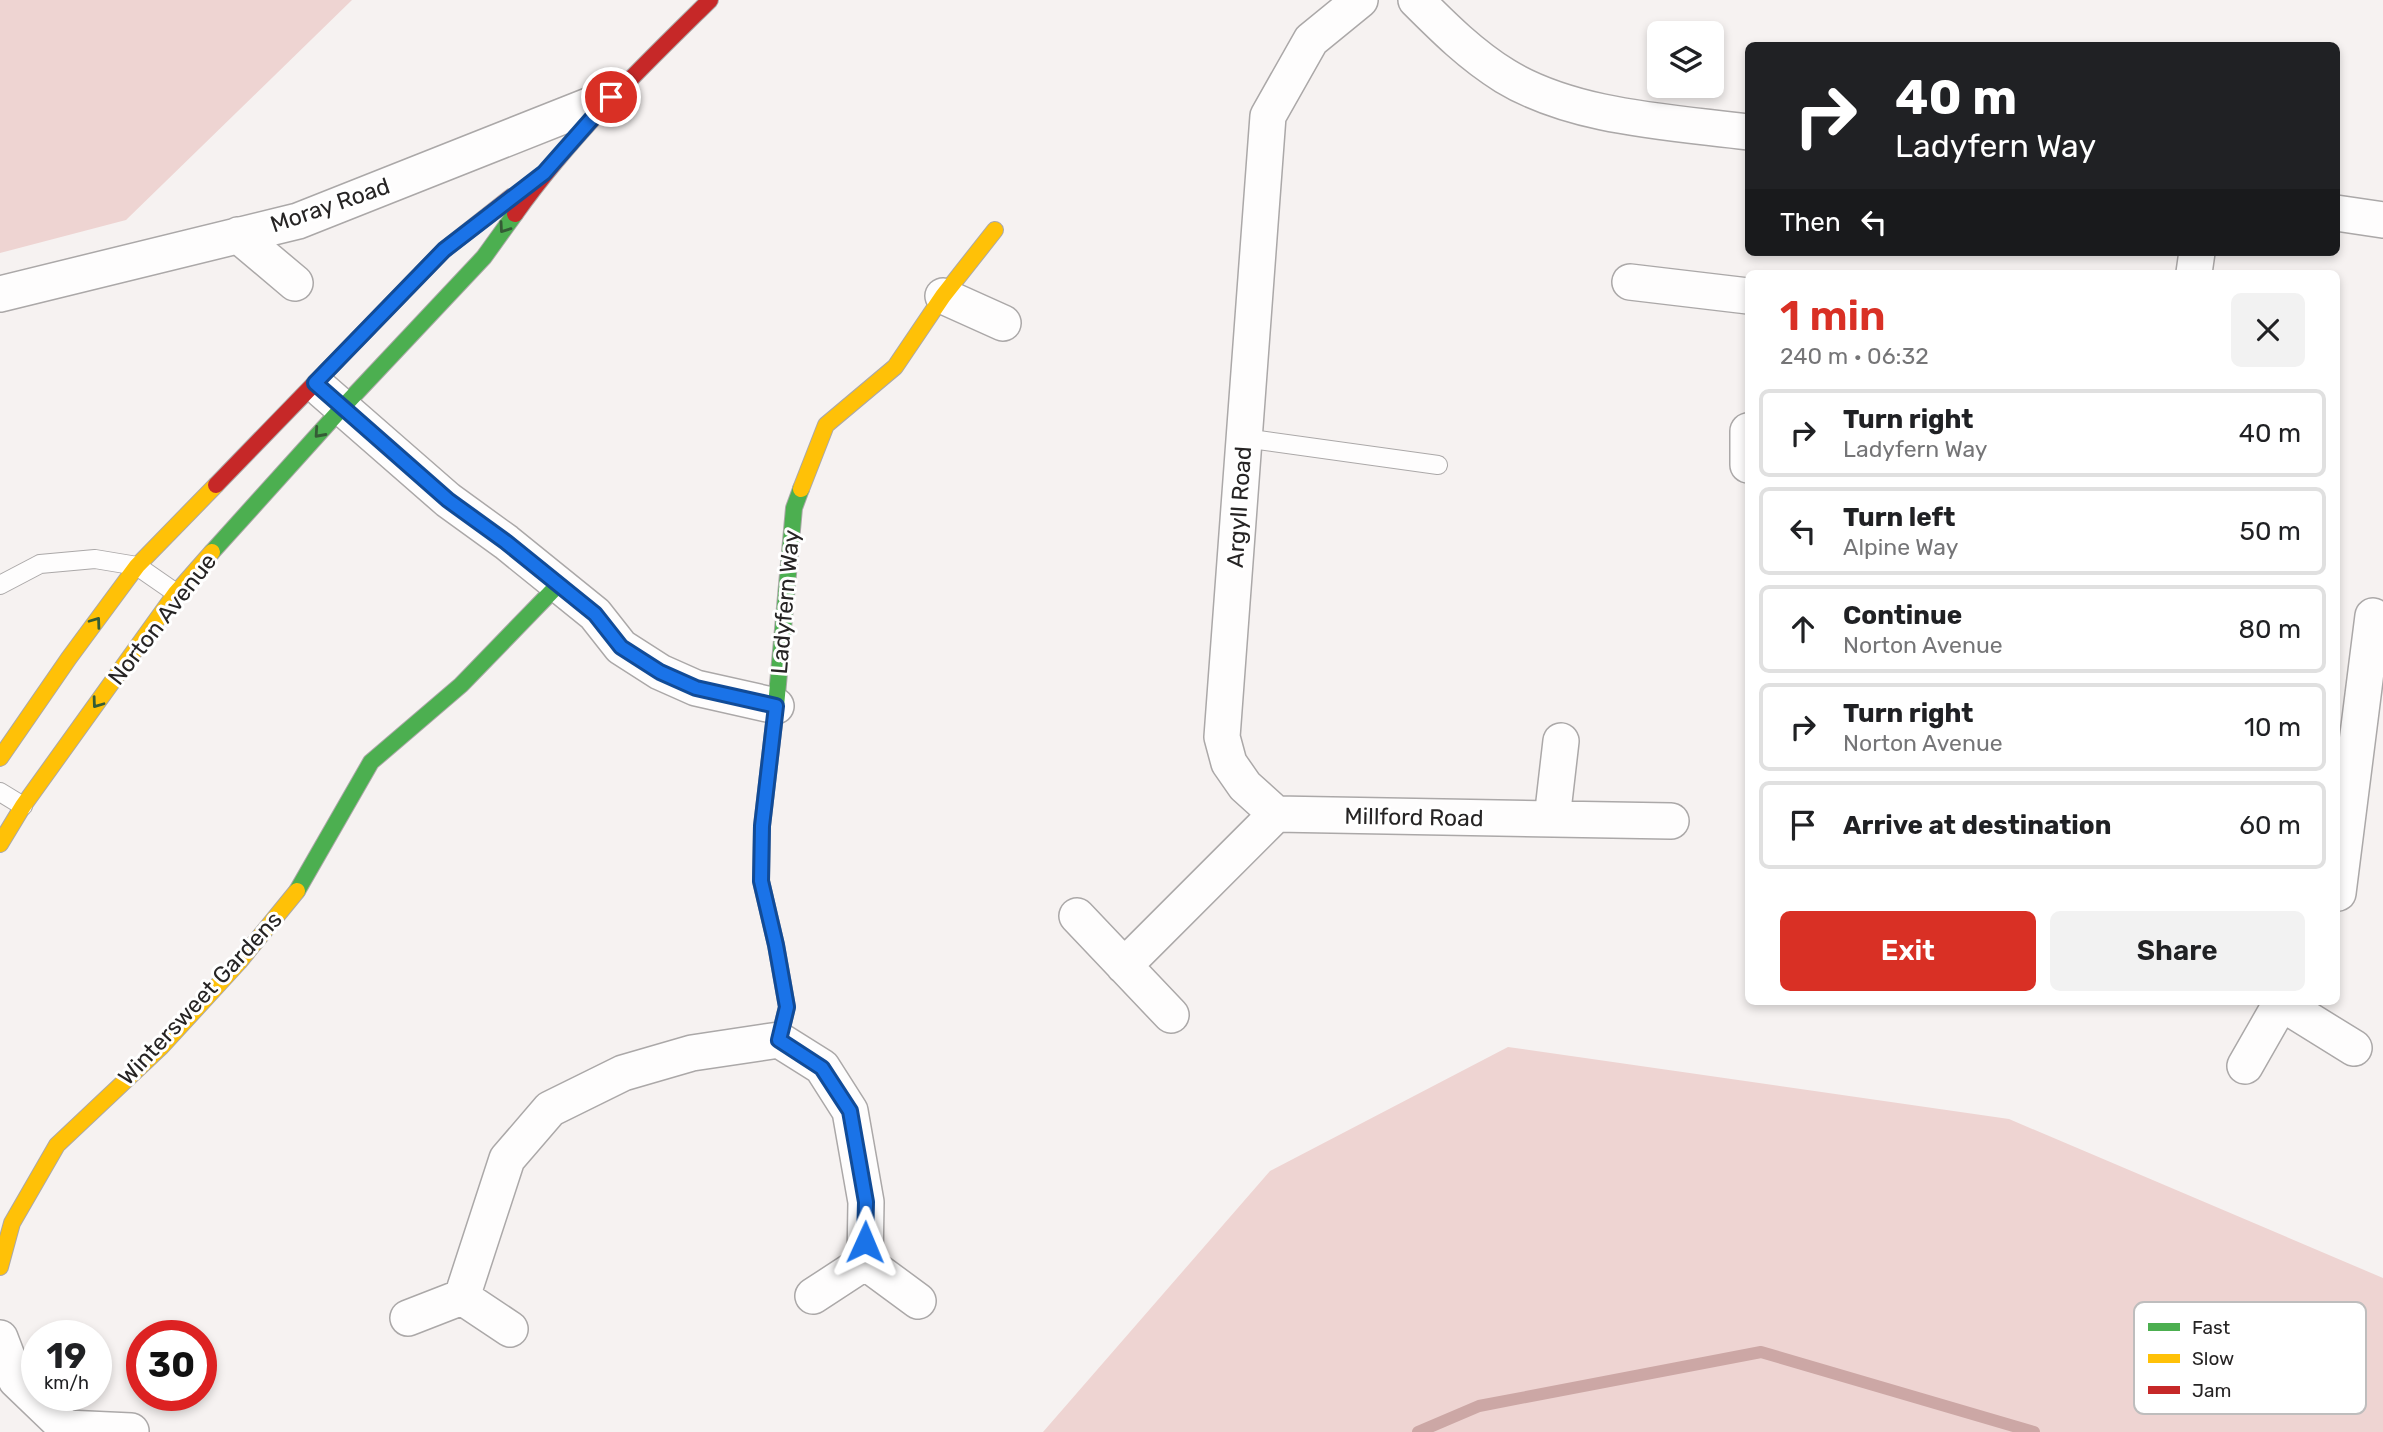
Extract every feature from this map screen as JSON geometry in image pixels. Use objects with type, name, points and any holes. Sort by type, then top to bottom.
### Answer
[{"type":"street","name":"Norton Avenue","points":[[0,844],[23,806],[176,593],[342,408],[484,257],[544,173],[611,97],[710,0]]},
{"type":"street","name":"Argyll Road","points":[[1276,814],[1245,786],[1229,763],[1222,737],[1268,116],[1311,40],[1360,0]]},
{"type":"street","points":[[1416,0],[1460,44],[1507,77],[1562,102],[1637,117],[1745,132]]},
{"type":"street","name":"Moray Road","points":[[0,293],[298,221],[611,97]]},
{"type":"street","name":"Norton Avenue","points":[[0,758],[137,566],[444,250],[544,173]]},
{"type":"street","points":[[2340,214],[2383,220]]},
{"type":"street","name":"Ladyfern Way","points":[[779,1040],[787,1007],[761,881],[762,826],[794,508],[826,425],[895,367],[943,296],[995,230]]},
{"type":"street","points":[[238,234],[295,283]]},
{"type":"street","points":[[1630,282],[1745,296]]},
{"type":"street","points":[[943,296],[1003,323]]},
{"type":"street","points":[[315,383],[448,500],[506,542],[595,614],[621,647],[660,672],[696,688],[776,706]]},
{"type":"street","name":"Wintersweet Gardens","points":[[0,1267],[12,1223],[57,1145],[161,1047],[239,962],[296,893],[371,762],[461,685],[558,585]]},
{"type":"street","points":[[2340,858],[2346,751],[2373,616]]},
{"type":"street","points":[[1552,819],[1561,741]]},
{"type":"street","points":[[1125,966],[1276,814]]},
{"type":"street","name":"Millford Road","points":[[1276,814],[1671,821]]},
{"type":"street","points":[[1077,916],[1171,1015]]},
{"type":"street","points":[[2245,1066],[2278,1005]]},
{"type":"street","points":[[2285,1005],[2354,1048]]},
{"type":"street","points":[[462,1297],[507,1159],[550,1109],[623,1073],[692,1053],[779,1040],[822,1068],[850,1111],[866,1202],[865,1262]]},
{"type":"street","points":[[813,1296],[865,1262]]},
{"type":"street","points":[[865,1262],[918,1301]]},
{"type":"street","points":[[408,1318],[462,1297]]},
{"type":"street","points":[[462,1297],[510,1329]]},
{"type":"street","points":[[0,1338],[16,1380],[66,1430],[131,1431]]},
{"type":"lane","points":[[1244,438],[1438,465]]},
{"type":"lane","points":[[0,585],[40,564],[95,559],[137,566],[176,593]]},
{"type":"lane","points":[[0,792],[23,806]]},
{"type":"shaded area","points":[[0,0],[352,0],[126,220],[0,253]]},
{"type":"shaded area","points":[[1508,1047],[2009,1119],[2383,1278],[2383,1432],[1043,1432],[1270,1171]]},
{"type":"waterway","points":[[1418,1432],[1479,1406],[1761,1352],[2034,1432]]},
{"type":"traffic: fast","points":[[212,552],[484,257],[515,214]]},
{"type":"traffic: fast","points":[[779,1040],[787,1007],[761,881],[762,826],[794,508],[801,489]]},
{"type":"traffic: fast","points":[[297,891],[371,762],[461,685],[558,585]]},
{"type":"traffic: slow","points":[[801,489],[826,425],[895,367],[943,296],[995,230]]},
{"type":"traffic: slow","points":[[0,758],[137,566],[216,485]]},
{"type":"traffic: slow","points":[[0,844],[23,806],[176,593],[212,552]]},
{"type":"traffic: slow","points":[[0,1267],[12,1223],[57,1145],[161,1047],[239,962],[297,891]]},
{"type":"traffic: jam","points":[[515,214],[584,129],[710,0]]},
{"type":"traffic: jam","points":[[216,485],[444,250],[511,197]]},
{"type":"route","points":[[611,97],[544,173],[444,250],[315,383],[448,500],[506,542],[595,614],[621,647],[660,672],[696,688],[776,706],[762,826],[761,881],[787,1007],[779,1040],[822,1068],[850,1111],[866,1202],[865,1242]]}]
